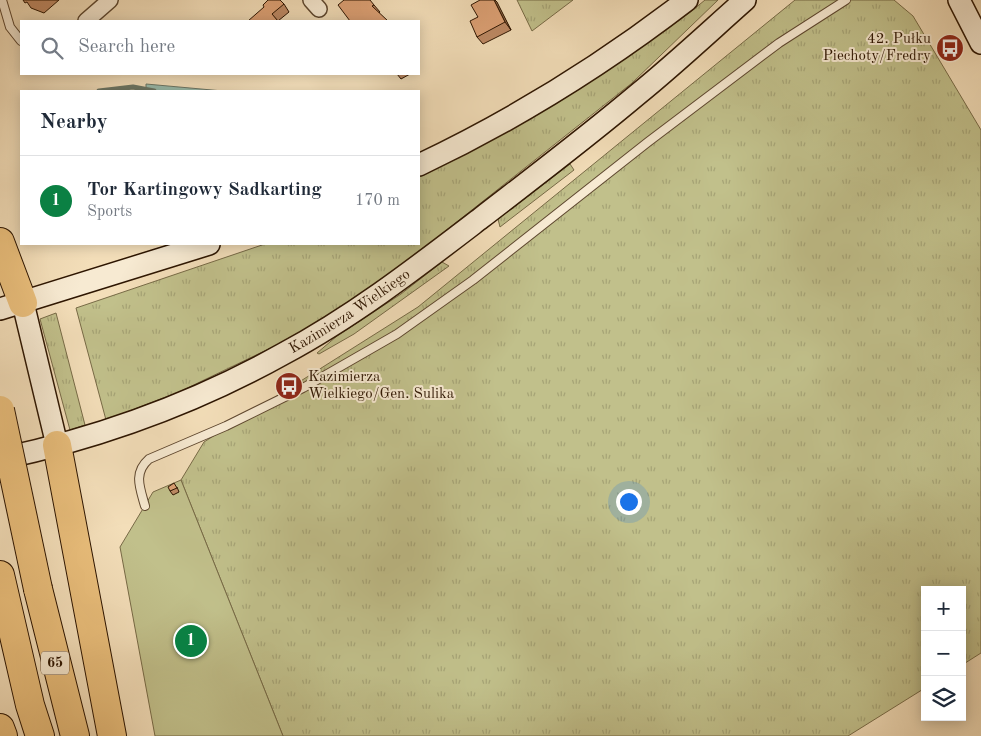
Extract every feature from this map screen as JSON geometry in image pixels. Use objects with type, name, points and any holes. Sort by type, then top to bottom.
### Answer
[{"type":"highway","points":[[0,242],[12,306]]},
{"type":"highway","name":"65","points":[[0,410],[38,589],[75,736]]},
{"type":"highway","points":[[57,445],[112,736]]},
{"type":"highway","name":"65","points":[[2,586],[40,736]]},
{"type":"highway","points":[[0,728],[3,736]]},
{"type":"main road","points":[[420,165],[476,137],[606,60],[687,0]]},
{"type":"main road","name":"Kazimierza Wielkiego","points":[[0,459],[103,432],[184,402],[282,355],[328,329],[405,276],[537,175],[639,93],[745,0]]},
{"type":"main road","points":[[959,0],[981,43]]},
{"type":"main road","points":[[57,445],[12,306],[206,245]]},
{"type":"street","points":[[87,20],[110,0]]},
{"type":"lane","points":[[2,0],[10,27],[20,40]]},
{"type":"lane","points":[[145,506],[138,478],[143,465],[149,459],[226,426],[303,388],[397,334],[473,280],[648,142],[779,44],[846,0]]},
{"type":"green space","points":[[517,0],[573,0],[532,31]]},
{"type":"green space","points":[[705,0],[718,0],[632,83],[400,267],[323,320],[277,345],[179,392],[106,420],[76,308],[262,245],[420,245],[420,175],[478,147],[536,115],[592,80],[684,17]]},
{"type":"green space","points":[[795,0],[894,0],[913,16],[981,130],[981,653],[966,662],[966,586],[921,586],[921,690],[848,736],[283,736],[181,480],[204,442],[418,307]]},
{"type":"green space","points":[[570,164],[574,170],[500,227],[498,219]]},
{"type":"green space","points":[[442,262],[449,266],[354,334],[319,354],[317,353],[337,336],[401,294]]},
{"type":"green space","points":[[56,313],[85,425],[70,430],[40,319]]},
{"type":"green space","points":[[181,480],[283,736],[155,736],[120,547],[153,492]]},
{"type":"water","points":[[146,84],[212,90],[146,90]]},
{"type":"building","points":[[268,0],[280,0],[284,4],[272,14],[277,20],[249,20],[264,7],[263,5]]},
{"type":"building","points":[[344,0],[370,0],[374,5],[372,6],[387,20],[349,20],[338,5]]},
{"type":"building","points":[[480,0],[494,0],[505,22],[477,37],[470,21],[478,17],[471,5]]},
{"type":"building","points":[[174,483],[177,488],[170,491],[168,487]]},
{"type":"waterway","points":[[108,90],[133,87],[149,90]]},
{"type":"place","name":"42. Pułku Piechoty/Fredry","points":[[950,48]]},
{"type":"place","name":"Kazimierza Wielkiego/Gen. Sulika","points":[[289,386]]},
{"type":"place","name":"Tor Kartingowy Sadkarting","points":[[191,641]]}]
